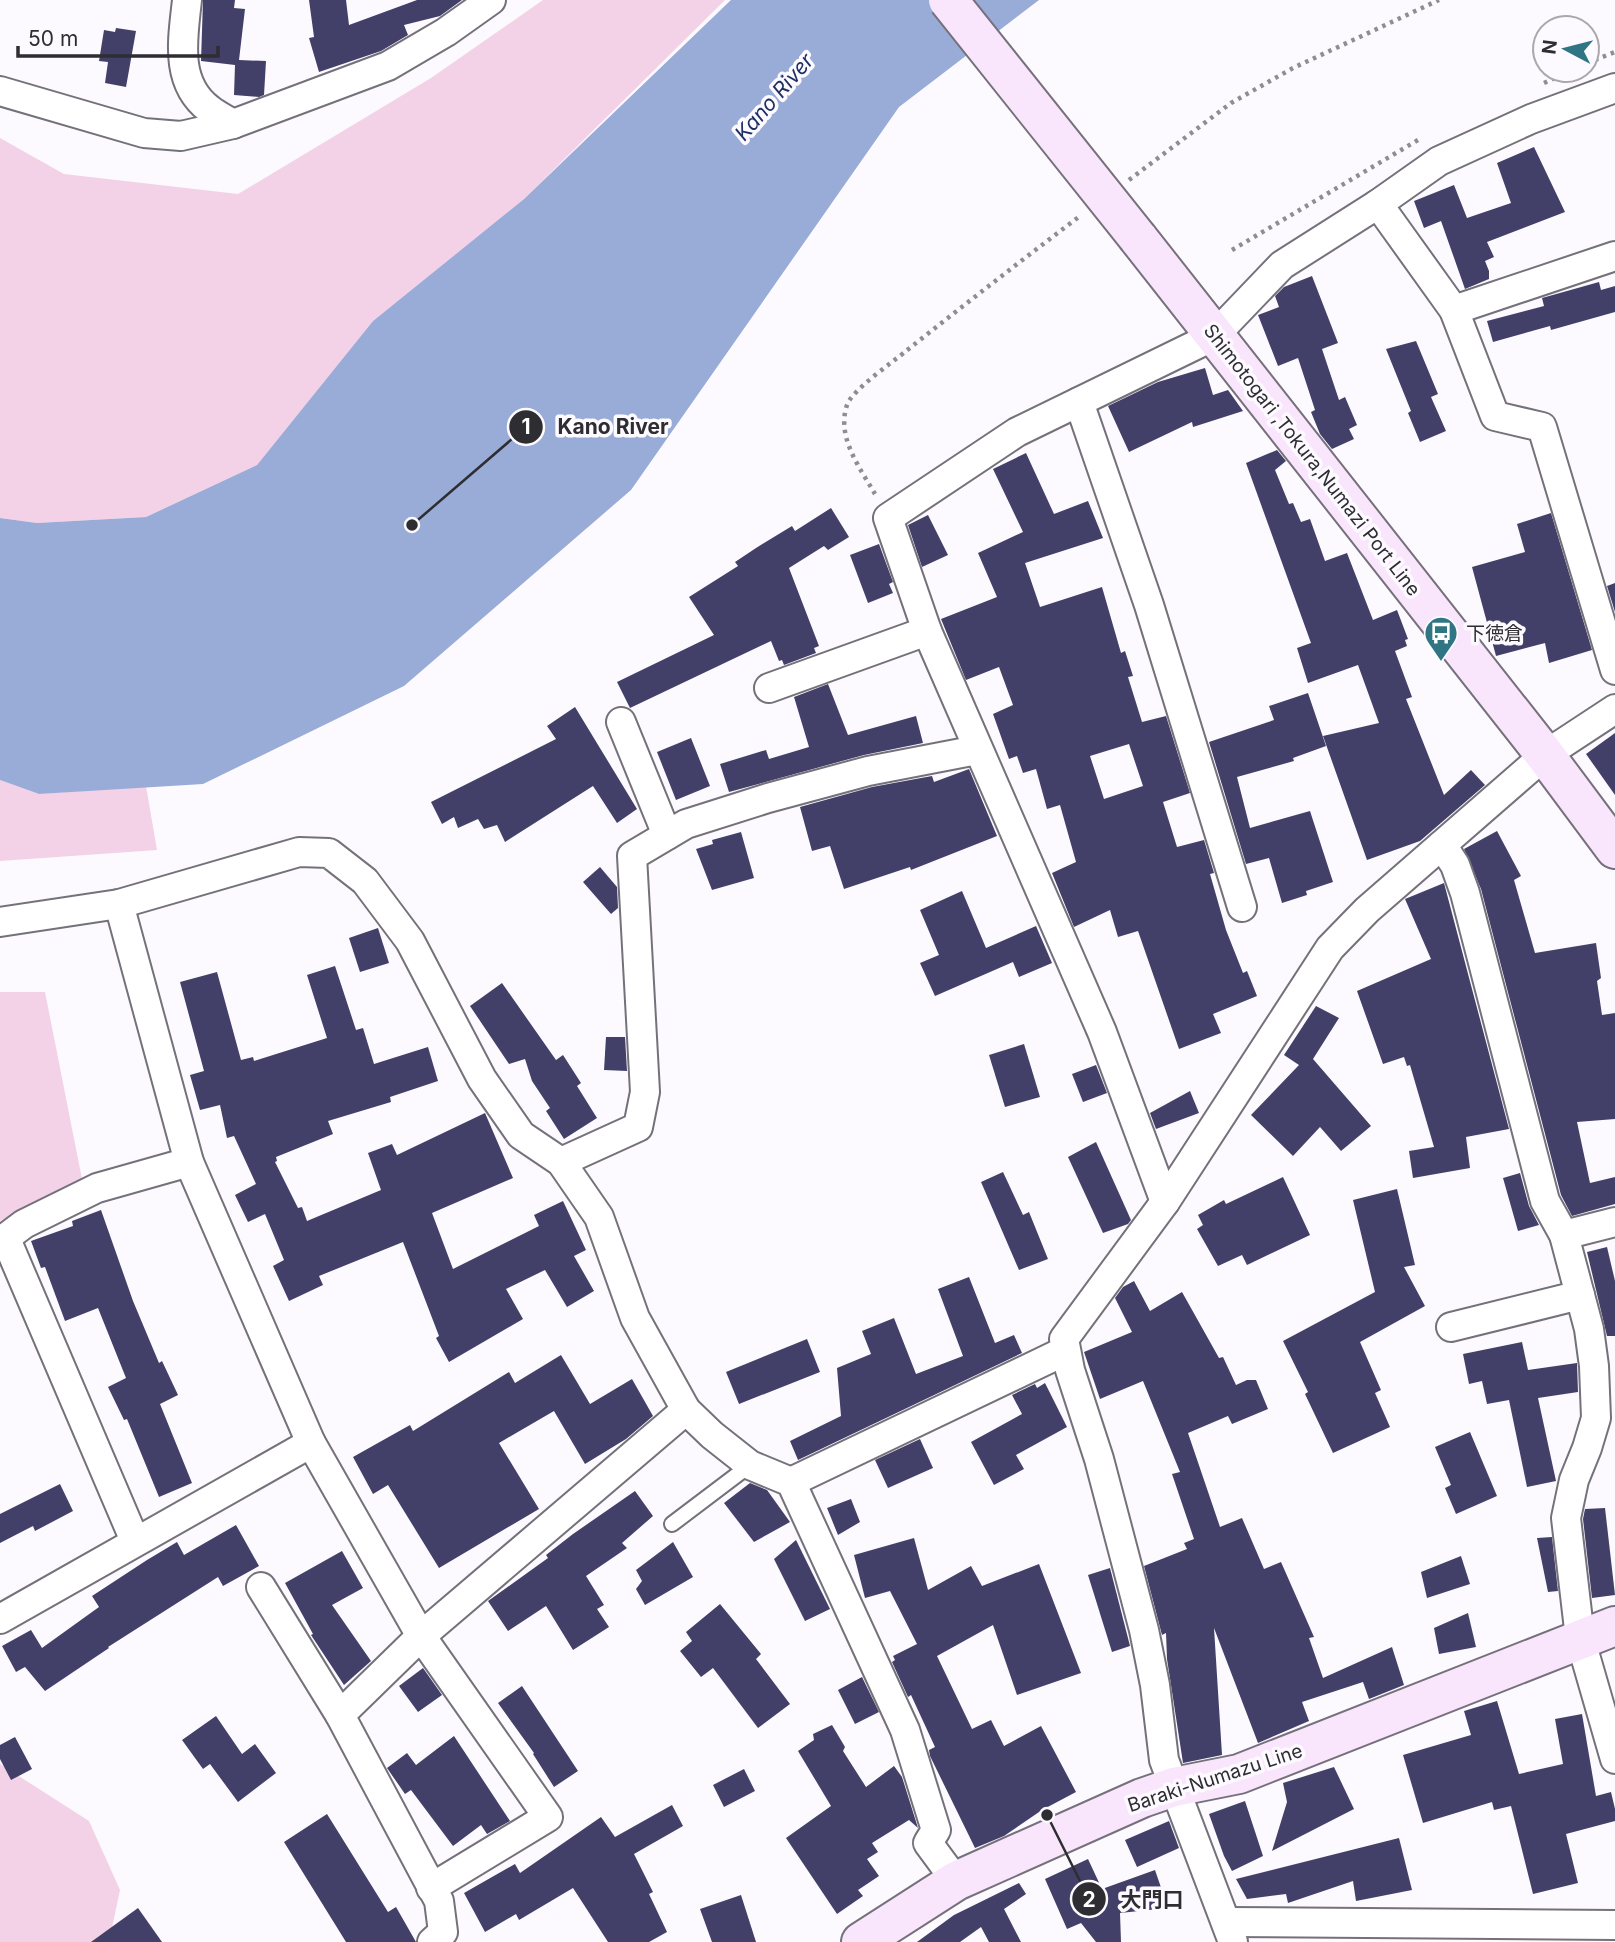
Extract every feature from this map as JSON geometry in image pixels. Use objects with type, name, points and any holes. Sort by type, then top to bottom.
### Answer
[{"type":"main road","name":"Shimotogari ,Tokura,Numazi Port Line","points":[[948,0],[1545,755],[1615,849]]},
{"type":"main road","name":"Baraki-Numazu Line","points":[[862,1942],[956,1881],[1064,1832],[1174,1787],[1240,1774],[1598,1632]]},
{"type":"street","points":[[187,0],[182,49],[187,85],[207,109],[233,124]]},
{"type":"street","points":[[0,91],[144,134],[181,135],[233,124],[388,66],[446,32],[491,0]]},
{"type":"street","points":[[1165,1202],[1102,1032],[927,631],[888,518],[1017,432],[1214,336],[1282,265],[1378,204],[1439,161],[1531,119],[1615,88]]},
{"type":"street","points":[[1378,204],[1454,310],[1496,416],[1542,427],[1615,670]]},
{"type":"street","points":[[1454,310],[1615,256]]},
{"type":"street","points":[[1079,402],[1149,605],[1242,907]]},
{"type":"street","points":[[769,688],[927,631]]},
{"type":"street","points":[[1615,709],[1545,755],[1367,910],[1330,948],[1165,1202],[1064,1339],[1065,1351],[1099,1459],[1144,1630],[1155,1685],[1164,1760],[1230,1932],[1615,1925]]},
{"type":"street","points":[[621,722],[667,835]]},
{"type":"street","points":[[562,1162],[638,1127],[645,1092],[632,856],[687,824],[768,798],[868,771],[978,750]]},
{"type":"street","points":[[1442,845],[1455,865],[1472,919],[1545,1201],[1564,1235],[1590,1329],[1597,1399],[1592,1432],[1574,1480],[1566,1517],[1598,1632],[1615,1759]]},
{"type":"street","points":[[0,922],[118,904],[299,852],[329,853],[365,881],[410,942],[482,1079],[521,1135],[562,1162],[599,1217],[635,1318],[686,1410],[750,1465],[791,1482],[905,1730],[936,1830],[928,1843],[956,1881]]},
{"type":"street","points":[[118,904],[190,1162],[311,1443],[421,1636],[548,1817],[431,1888]]},
{"type":"street","points":[[135,1541],[3,1240],[24,1224],[97,1188],[190,1162]]},
{"type":"street","points":[[1564,1235],[1615,1222]]},
{"type":"street","points":[[1451,1327],[1580,1295]]},
{"type":"street","points":[[791,1482],[1065,1351]]},
{"type":"street","points":[[340,1715],[421,1636],[686,1410]]},
{"type":"street","points":[[0,1619],[311,1443]]},
{"type":"street","points":[[261,1587],[340,1715],[439,1901],[443,1932],[432,1942]]},
{"type":"lane","points":[[672,1524],[750,1465]]},
{"type":"shaded area","points":[[543,0],[725,0],[524,199],[373,321],[257,465],[146,517],[37,523],[0,518],[0,138],[64,174],[238,194],[431,78]]},
{"type":"shaded area","points":[[0,780],[39,794],[146,786],[157,850],[0,861]]},
{"type":"shaded area","points":[[0,992],[45,992],[82,1179],[0,1221]]},
{"type":"shaded area","points":[[0,1764],[89,1821],[120,1890],[109,1942],[0,1942]]},
{"type":"water","points":[[731,0],[1039,0],[899,107],[631,490],[404,686],[203,784],[39,794],[0,780],[0,518],[37,523],[146,517],[257,465],[373,321],[524,199]]},
{"type":"building","points":[[203,0],[235,0],[234,8],[245,9],[239,60],[266,61],[264,95],[234,95],[235,65],[201,61]]},
{"type":"building","points":[[309,0],[346,0],[349,25],[417,0],[462,0],[440,16],[404,25],[408,35],[381,51],[319,72],[309,38],[314,37]]},
{"type":"building","points":[[116,28],[136,31],[126,87],[105,83],[108,62],[99,61],[104,30],[115,32]]},
{"type":"building","points":[[1534,147],[1565,212],[1487,242],[1494,257],[1485,261],[1489,279],[1465,289],[1441,221],[1424,228],[1414,201],[1454,185],[1467,218],[1511,203],[1497,163]]},
{"type":"building","points":[[1312,276],[1338,343],[1322,349],[1339,400],[1345,397],[1357,425],[1349,429],[1354,439],[1332,449],[1320,434],[1311,412],[1315,410],[1298,358],[1278,366],[1258,315],[1279,307],[1275,296],[1284,287]]},
{"type":"building","points":[[1599,282],[1601,290],[1615,286],[1615,312],[1551,330],[1550,326],[1493,342],[1487,321],[1544,306],[1542,298]]},
{"type":"building","points":[[1416,341],[1438,394],[1431,397],[1446,431],[1420,442],[1408,413],[1411,411],[1386,349]]},
{"type":"building","points":[[1205,368],[1213,395],[1228,390],[1243,411],[1193,427],[1192,422],[1129,452],[1108,406],[1158,382]]},
{"type":"building","points":[[1277,450],[1286,461],[1275,470],[1289,504],[1293,503],[1301,522],[1310,519],[1325,561],[1347,553],[1373,620],[1397,610],[1408,639],[1405,640],[1407,646],[1395,651],[1412,697],[1406,699],[1444,795],[1471,770],[1485,785],[1420,841],[1367,860],[1323,736],[1379,723],[1358,665],[1308,683],[1297,648],[1311,643],[1246,463]]},
{"type":"building","points":[[1026,453],[1054,514],[1088,501],[1103,538],[1025,563],[1040,607],[1102,587],[1121,653],[1125,651],[1133,676],[1128,677],[1142,722],[1166,716],[1190,793],[1163,802],[1177,847],[1204,840],[1214,873],[1210,874],[1226,930],[1243,973],[1247,971],[1257,996],[1213,1014],[1221,1033],[1179,1049],[1138,931],[1118,937],[1110,910],[1074,927],[1052,873],[1076,862],[1060,805],[1047,809],[1036,769],[1023,773],[1017,756],[1009,759],[993,714],[1013,705],[999,667],[966,680],[941,619],[997,597],[978,553],[1023,532],[993,469]],"holes":[[[1129,744],[1143,786],[1104,799],[1090,756]]]},
{"type":"building","points":[[831,508],[849,537],[828,550],[824,546],[789,568],[819,646],[814,648],[816,653],[784,665],[782,660],[779,661],[771,641],[630,708],[617,682],[714,635],[689,597],[738,566],[735,562],[756,548],[792,526],[795,531]]},
{"type":"building","points":[[1551,513],[1592,650],[1549,663],[1545,643],[1496,656],[1472,567],[1525,552],[1517,524]]},
{"type":"building","points":[[928,515],[948,555],[922,567],[908,525]]},
{"type":"building","points":[[879,544],[893,582],[889,584],[893,593],[868,603],[850,555]]},
{"type":"building","points":[[1615,583],[1615,612],[1607,586]]},
{"type":"building","points":[[828,684],[848,735],[916,716],[923,743],[864,755],[729,792],[720,764],[766,750],[769,759],[809,747],[794,697]]},
{"type":"building","points":[[1308,693],[1326,746],[1293,758],[1294,761],[1237,777],[1250,828],[1310,811],[1333,882],[1306,891],[1307,895],[1282,903],[1269,858],[1246,864],[1209,742],[1274,720],[1269,706]]},
{"type":"building","points":[[575,707],[637,809],[617,823],[593,786],[505,842],[497,825],[484,829],[478,819],[458,828],[454,817],[442,824],[431,802],[556,739],[547,726]]},
{"type":"building","points":[[1615,733],[1615,795],[1586,754]]},
{"type":"building","points":[[691,738],[710,786],[676,800],[657,752]]},
{"type":"building","points":[[969,769],[997,836],[911,870],[910,867],[844,889],[830,846],[812,851],[800,807],[872,787],[932,776],[934,782]]},
{"type":"building","points":[[1497,831],[1521,876],[1514,880],[1535,953],[1596,943],[1601,978],[1597,981],[1602,1015],[1615,1013],[1615,1119],[1577,1122],[1590,1183],[1615,1177],[1615,1204],[1572,1216],[1561,1195],[1481,889],[1464,849]]},
{"type":"building","points":[[741,832],[754,878],[712,890],[696,849],[713,844],[712,840]]},
{"type":"building","points":[[600,867],[617,887],[618,908],[611,914],[583,882]]},
{"type":"building","points":[[1444,883],[1509,1129],[1466,1137],[1470,1168],[1413,1178],[1409,1151],[1434,1147],[1410,1065],[1407,1066],[1404,1057],[1383,1064],[1357,991],[1431,959],[1405,899]]},
{"type":"building","points":[[962,891],[986,948],[1036,926],[1052,963],[1019,977],[1013,962],[935,996],[920,963],[939,955],[920,910]]},
{"type":"building","points":[[378,928],[389,963],[360,972],[349,938]]},
{"type":"building","points":[[335,966],[356,1030],[363,1028],[374,1064],[428,1047],[438,1081],[390,1097],[391,1102],[328,1121],[333,1134],[276,1157],[275,1162],[298,1208],[302,1207],[307,1221],[381,1190],[368,1153],[392,1144],[397,1155],[485,1113],[513,1178],[432,1213],[453,1269],[539,1226],[534,1215],[563,1201],[586,1250],[574,1256],[594,1291],[567,1307],[545,1270],[506,1289],[523,1319],[449,1362],[436,1338],[439,1336],[403,1242],[319,1276],[323,1285],[289,1301],[273,1266],[284,1260],[265,1214],[248,1222],[235,1195],[256,1184],[234,1136],[227,1138],[220,1105],[200,1110],[190,1075],[204,1071],[180,982],[217,972],[241,1060],[253,1057],[254,1061],[327,1038],[307,975]]},
{"type":"building","points":[[502,983],[556,1060],[563,1055],[581,1083],[577,1086],[597,1118],[564,1139],[546,1111],[550,1108],[532,1081],[525,1059],[509,1064],[470,1006]]},
{"type":"building","points":[[1316,1006],[1339,1018],[1313,1059],[1371,1126],[1341,1151],[1320,1127],[1293,1156],[1251,1115],[1299,1065],[1284,1055]]},
{"type":"building","points":[[606,1037],[625,1037],[627,1071],[604,1070]]},
{"type":"building","points":[[1024,1044],[1040,1097],[1005,1107],[989,1055]]},
{"type":"building","points":[[1096,1065],[1107,1093],[1083,1102],[1072,1074]]},
{"type":"building","points":[[1190,1091],[1199,1113],[1156,1129],[1150,1113]]},
{"type":"building","points":[[1096,1142],[1131,1220],[1128,1224],[1103,1233],[1068,1157]]},
{"type":"building","points":[[1003,1172],[1023,1215],[1029,1212],[1048,1259],[1019,1270],[981,1182]]},
{"type":"building","points":[[1520,1173],[1529,1206],[1539,1225],[1518,1231],[1503,1178]]},
{"type":"building","points":[[1283,1177],[1310,1235],[1247,1265],[1242,1255],[1218,1266],[1197,1229],[1203,1225],[1198,1215],[1224,1200],[1226,1204]]},
{"type":"building","points":[[1397,1189],[1415,1265],[1404,1267],[1425,1306],[1360,1342],[1381,1390],[1375,1393],[1390,1427],[1333,1453],[1283,1341],[1375,1292],[1353,1200]]},
{"type":"building","points":[[101,1210],[133,1301],[159,1363],[162,1361],[178,1395],[160,1404],[192,1483],[159,1497],[127,1419],[124,1420],[108,1387],[126,1378],[98,1308],[65,1321],[45,1267],[41,1268],[31,1241],[73,1226],[72,1221]]},
{"type":"building","points":[[1607,1247],[1615,1281],[1615,1336],[1607,1336],[1587,1252]]},
{"type":"building","points":[[969,1277],[995,1343],[1014,1335],[1022,1353],[798,1460],[790,1441],[841,1416],[837,1368],[871,1354],[862,1331],[894,1318],[916,1374],[963,1356],[938,1289]]},
{"type":"building","points":[[1134,1281],[1150,1311],[1182,1292],[1219,1358],[1223,1357],[1236,1385],[1247,1380],[1256,1380],[1268,1409],[1232,1424],[1228,1416],[1188,1433],[1220,1527],[1242,1518],[1264,1569],[1281,1562],[1314,1637],[1309,1638],[1323,1678],[1392,1647],[1404,1685],[1369,1699],[1363,1682],[1302,1702],[1309,1721],[1258,1743],[1214,1628],[1222,1755],[1183,1763],[1167,1659],[1166,1633],[1162,1635],[1144,1566],[1187,1549],[1184,1543],[1194,1539],[1172,1474],[1180,1472],[1143,1381],[1100,1399],[1084,1352],[1132,1332],[1115,1298],[1123,1287]]},
{"type":"building","points":[[807,1339],[820,1372],[739,1404],[726,1372]]},
{"type":"building","points":[[1522,1342],[1528,1370],[1577,1363],[1578,1392],[1538,1398],[1556,1481],[1527,1487],[1509,1400],[1487,1404],[1482,1381],[1469,1384],[1463,1354]]},
{"type":"building","points":[[561,1355],[590,1404],[632,1379],[653,1416],[626,1439],[585,1464],[554,1411],[499,1443],[539,1509],[439,1568],[388,1485],[373,1494],[353,1457],[410,1425],[413,1431],[509,1372],[515,1383]]},
{"type":"building","points":[[1045,1383],[1067,1427],[1016,1455],[1024,1469],[994,1485],[971,1442],[1022,1414],[1012,1395],[1035,1384],[1037,1388]]},
{"type":"building","points":[[1470,1432],[1497,1496],[1456,1514],[1445,1488],[1451,1485],[1435,1447]]},
{"type":"building","points":[[920,1439],[933,1468],[888,1488],[875,1460]]},
{"type":"building","points":[[750,1483],[767,1490],[790,1522],[754,1542],[724,1503]]},
{"type":"building","points":[[60,1484],[73,1511],[35,1531],[33,1526],[0,1543],[0,1514]]},
{"type":"building","points":[[635,1491],[653,1516],[622,1543],[627,1548],[586,1576],[604,1605],[597,1609],[609,1627],[573,1650],[546,1606],[508,1631],[488,1601],[548,1558],[546,1555],[573,1534]]},
{"type":"building","points":[[851,1499],[860,1522],[838,1535],[827,1508]]},
{"type":"building","points":[[1605,1508],[1615,1595],[1592,1598],[1583,1519],[1585,1509]]},
{"type":"building","points":[[236,1525],[259,1566],[223,1586],[218,1577],[45,1691],[25,1667],[16,1672],[2,1646],[31,1630],[42,1648],[99,1607],[92,1596],[147,1560],[177,1542],[184,1555]]},
{"type":"building","points":[[1552,1537],[1558,1591],[1548,1592],[1537,1538]]},
{"type":"building","points":[[914,1538],[928,1590],[971,1566],[982,1586],[1039,1564],[1081,1673],[1017,1695],[993,1625],[937,1656],[972,1729],[991,1720],[1004,1746],[1041,1726],[1076,1792],[1042,1810],[1004,1836],[975,1848],[930,1756],[929,1750],[935,1747],[892,1662],[895,1660],[893,1656],[917,1644],[890,1591],[865,1598],[854,1555]]},
{"type":"building","points":[[796,1540],[830,1609],[805,1621],[774,1559]]},
{"type":"building","points":[[673,1542],[693,1577],[645,1605],[636,1589],[642,1581],[636,1570]]},
{"type":"building","points":[[342,1551],[363,1588],[332,1605],[371,1661],[344,1685],[311,1635],[313,1634],[285,1583]]},
{"type":"building","points":[[1461,1556],[1470,1584],[1427,1598],[1421,1572]]},
{"type":"building","points":[[1110,1568],[1130,1646],[1112,1652],[1088,1575]]},
{"type":"building","points":[[720,1604],[761,1654],[756,1659],[790,1704],[758,1728],[713,1668],[701,1677],[680,1651],[692,1641],[686,1632]]},
{"type":"building","points":[[1468,1613],[1476,1647],[1439,1654],[1434,1628]]},
{"type":"building","points":[[423,1668],[442,1695],[418,1712],[399,1686]]},
{"type":"building","points":[[862,1677],[879,1712],[855,1724],[838,1690]]},
{"type":"building","points":[[522,1686],[578,1771],[554,1787],[534,1753],[498,1703]]},
{"type":"building","points":[[1497,1701],[1519,1774],[1563,1764],[1555,1719],[1582,1714],[1596,1796],[1611,1792],[1615,1821],[1566,1834],[1578,1883],[1533,1894],[1511,1806],[1494,1810],[1492,1802],[1423,1823],[1403,1755],[1471,1735],[1464,1711]]},
{"type":"building","points":[[216,1716],[242,1754],[255,1744],[276,1773],[238,1802],[210,1764],[203,1769],[182,1740]]},
{"type":"building","points":[[832,1725],[845,1747],[843,1751],[866,1787],[894,1766],[902,1777],[918,1828],[909,1820],[872,1843],[878,1852],[867,1859],[879,1876],[858,1890],[863,1896],[837,1914],[786,1838],[831,1806],[798,1751],[814,1740],[813,1734]]},
{"type":"building","points":[[454,1736],[510,1821],[487,1834],[481,1825],[453,1846],[411,1790],[405,1794],[387,1768],[407,1753],[416,1765]]},
{"type":"building","points":[[15,1737],[32,1769],[11,1780],[0,1759],[0,1745]]},
{"type":"building","points":[[1334,1767],[1354,1809],[1272,1851],[1287,1802],[1283,1783]]},
{"type":"building","points":[[744,1769],[755,1791],[724,1807],[713,1785]]},
{"type":"building","points":[[1245,1801],[1263,1856],[1232,1871],[1209,1814]]},
{"type":"building","points":[[672,1805],[683,1826],[634,1854],[653,1892],[649,1894],[667,1932],[649,1942],[608,1942],[573,1888],[519,1920],[516,1914],[485,1932],[464,1893],[515,1864],[520,1873],[601,1817],[615,1837]]},
{"type":"building","points":[[327,1814],[388,1912],[396,1907],[416,1942],[346,1942],[284,1842]]},
{"type":"building","points":[[1169,1821],[1179,1848],[1137,1867],[1125,1840]]},
{"type":"building","points":[[1399,1838],[1412,1890],[1356,1901],[1353,1881],[1288,1903],[1286,1894],[1247,1899],[1236,1879]]},
{"type":"building","points":[[1088,1859],[1102,1889],[1155,1870],[1168,1908],[1120,1913],[1121,1942],[1096,1942],[1081,1923],[1067,1929],[1045,1879]]},
{"type":"building","points":[[1019,1883],[1026,1894],[1004,1909],[1021,1942],[989,1942],[981,1927],[960,1942],[917,1942],[954,1915]]},
{"type":"building","points":[[741,1895],[756,1942],[712,1942],[700,1909]]},
{"type":"building","points":[[138,1908],[162,1942],[91,1942]]},
{"type":"place","name":"Kano River","points":[[412,525]]},
{"type":"place","name":"下徳倉","points":[[1441,663]]},
{"type":"place","name":"大門口","points":[[1047,1815]]}]
